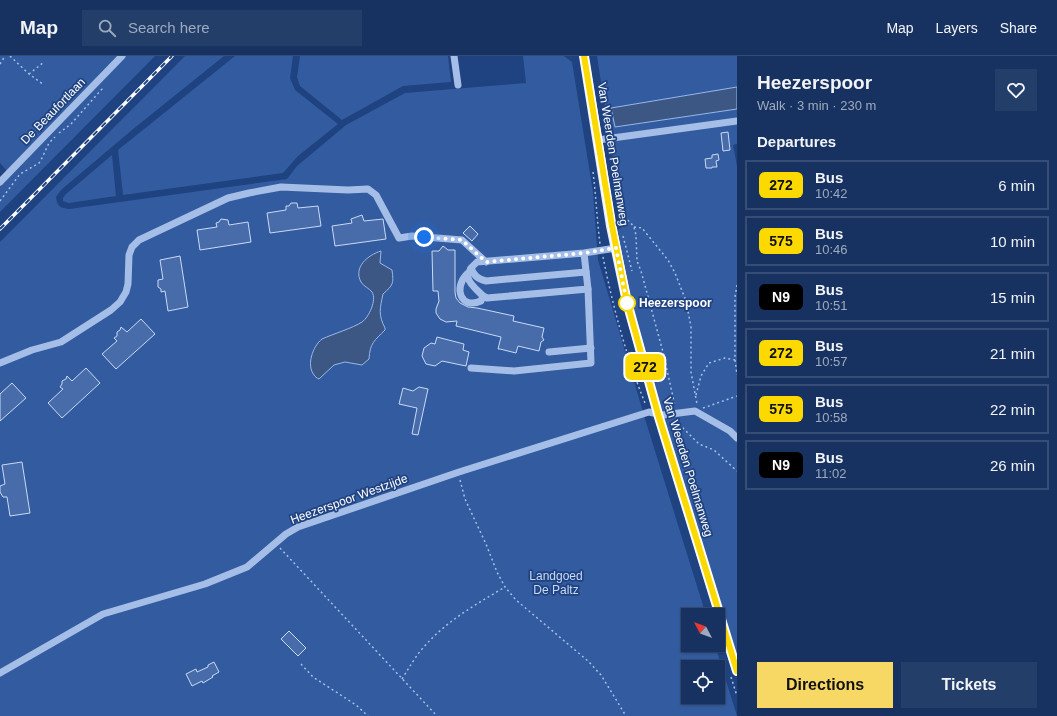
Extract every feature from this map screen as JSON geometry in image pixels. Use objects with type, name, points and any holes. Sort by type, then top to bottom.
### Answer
[{"type":"main road","name":"Van Weerden Poelmanweg","points":[[584,56],[616,248],[653,413],[737,671]]},
{"type":"street","name":"De Beaufortlaan","points":[[0,182],[6,174],[122,56]]},
{"type":"street","points":[[454,56],[458,85]]},
{"type":"street","points":[[598,140],[737,120]]},
{"type":"street","points":[[0,363],[32,350],[61,342],[99,318],[120,302],[126,292],[128,284],[129,255],[132,247],[139,240],[228,198],[249,193],[281,187],[348,190],[368,189],[376,195],[399,238],[412,236],[462,240],[486,262]]},
{"type":"street","points":[[483,296],[481,301],[472,303],[466,301],[459,292],[462,280],[477,262],[584,253],[616,248]]},
{"type":"street","points":[[471,368],[514,371],[591,363],[588,289],[584,253]]},
{"type":"street","points":[[469,271],[480,280],[486,281],[586,272]]},
{"type":"street","points":[[469,271],[470,281],[486,298],[588,289]]},
{"type":"street","points":[[549,352],[591,348]]},
{"type":"street","points":[[695,411],[730,431],[737,438]]},
{"type":"street","name":"Heezerspoor Westzijde","points":[[0,673],[103,614],[205,584],[237,572],[247,567],[286,534],[303,524],[459,472],[653,413],[663,415],[695,411]]},
{"type":"path","points":[[0,64],[5,56]]},
{"type":"path","points":[[10,56],[29,74],[44,85]]},
{"type":"path","points":[[29,74],[44,62]]},
{"type":"path","points":[[0,201],[20,174],[39,163],[49,143],[57,134],[71,124],[102,89],[100,78]]},
{"type":"path","points":[[593,173],[601,250],[610,291],[631,365],[653,413]]},
{"type":"path","points":[[619,217],[622,216],[634,227],[636,235],[637,261],[664,352],[677,422],[699,444],[714,450],[737,471]]},
{"type":"path","points":[[634,227],[642,228],[668,260],[683,294],[692,327],[692,372],[696,397],[701,376],[709,363],[725,358],[735,360]]},
{"type":"path","points":[[623,236],[632,271]]},
{"type":"path","points":[[737,285],[735,297],[735,360],[737,375]]},
{"type":"path","points":[[610,291],[614,290]]},
{"type":"path","points":[[614,307],[618,306]]},
{"type":"path","points":[[695,411],[737,396]]},
{"type":"path","points":[[459,472],[465,499],[497,572],[505,586],[516,600],[588,661],[601,675],[626,716]]},
{"type":"path","points":[[276,543],[437,716]]},
{"type":"path","points":[[402,678],[422,649],[438,632],[469,608],[505,586]]},
{"type":"path","points":[[301,664],[313,677],[356,705],[368,716]]},
{"type":"green space","points":[[0,56],[155,56],[0,212],[0,178],[7,171],[0,163]]},
{"type":"green space","name":"Landgoed De Paltz","points":[[185,56],[224,56],[132,130],[61,190],[56,197],[57,203],[60,206],[69,209],[287,179],[297,166],[346,125],[405,93],[526,83],[523,56],[564,56],[572,62],[593,192],[598,260],[646,422],[704,608],[681,608],[681,652],[717,652],[720,660],[681,660],[681,704],[725,704],[725,677],[737,716],[0,716],[0,242]]},
{"type":"green space","points":[[235,56],[293,56],[290,78],[295,90],[338,124],[298,156],[283,173],[123,195],[118,150]]},
{"type":"green space","points":[[300,56],[448,56],[451,82],[403,86],[342,120],[300,86],[297,77]]},
{"type":"green space","points":[[597,56],[737,56],[737,87],[611,108],[615,127],[737,109],[737,144],[733,145],[737,166],[737,662],[725,622],[725,608],[721,608],[631,310],[618,230],[623,226]]},
{"type":"green space","points":[[112,155],[116,196],[69,203],[63,201],[66,194]]},
{"type":"shaded area","points":[[737,87],[737,109],[615,127],[611,108]]},
{"type":"shaded area","points":[[381,251],[380,263],[392,270],[393,278],[391,286],[383,294],[381,303],[380,315],[385,330],[373,343],[370,349],[369,359],[362,365],[345,362],[334,365],[319,379],[314,376],[312,371],[311,361],[313,351],[322,339],[348,329],[365,320],[372,308],[374,299],[372,292],[361,282],[359,271],[363,262],[371,255]]},
{"type":"building","points":[[728,132],[730,150],[723,151],[721,133]]},
{"type":"building","points":[[718,154],[719,160],[716,161],[717,167],[706,168],[705,159],[712,158],[712,155]]},
{"type":"building","points":[[291,203],[297,203],[298,208],[318,206],[321,226],[270,233],[267,213],[286,210],[286,206],[289,206]]},
{"type":"building","points":[[362,215],[364,221],[383,219],[386,239],[335,246],[332,226],[352,223],[351,219]]},
{"type":"building","points":[[221,219],[228,220],[229,225],[248,222],[251,242],[200,250],[197,230],[217,227],[216,223]]},
{"type":"building","points":[[470,226],[478,234],[472,241],[463,233]]},
{"type":"building","points":[[443,246],[448,250],[455,250],[455,292],[456,298],[460,303],[468,307],[514,316],[513,321],[544,328],[542,337],[544,340],[541,342],[539,351],[518,346],[516,353],[498,349],[501,337],[456,326],[457,321],[446,322],[440,319],[436,313],[439,301],[438,291],[433,291],[432,251],[439,251]]},
{"type":"building","points":[[180,256],[188,307],[168,311],[165,291],[161,292],[161,289],[158,287],[158,280],[163,279],[160,260]]},
{"type":"building","points":[[141,319],[155,334],[116,369],[102,354],[117,341],[114,338],[117,336],[117,332],[121,327],[127,332]]},
{"type":"building","points":[[437,337],[464,344],[463,350],[469,352],[466,366],[442,361],[435,366],[426,364],[422,356],[424,348],[431,343],[435,344]]},
{"type":"building","points":[[86,368],[100,383],[62,418],[48,403],[63,389],[60,387],[62,381],[66,379],[67,376],[72,381]]},
{"type":"building","points":[[12,383],[26,398],[0,421],[0,394]]},
{"type":"building","points":[[419,387],[428,389],[418,435],[412,434],[417,408],[399,404],[403,388],[413,391]]},
{"type":"building","points":[[22,462],[30,513],[10,516],[7,497],[3,497],[0,492],[0,486],[5,484],[2,465]]},
{"type":"building","points":[[289,631],[306,648],[298,656],[281,639]]},
{"type":"building","points":[[214,662],[219,672],[203,683],[202,681],[192,686],[186,674],[196,669],[197,672],[208,667],[208,665]]},
{"type":"railway","points":[[0,229],[172,56]]},
{"type":"bus line","name":"272","points":[[584,56],[612,226],[627,302],[658,414],[737,671]]},
{"type":"place","name":"Heezerspoor","points":[[627,303]]},
{"type":"route","points":[[424,237],[462,240],[486,262],[584,253],[616,248],[627,303]]}]
